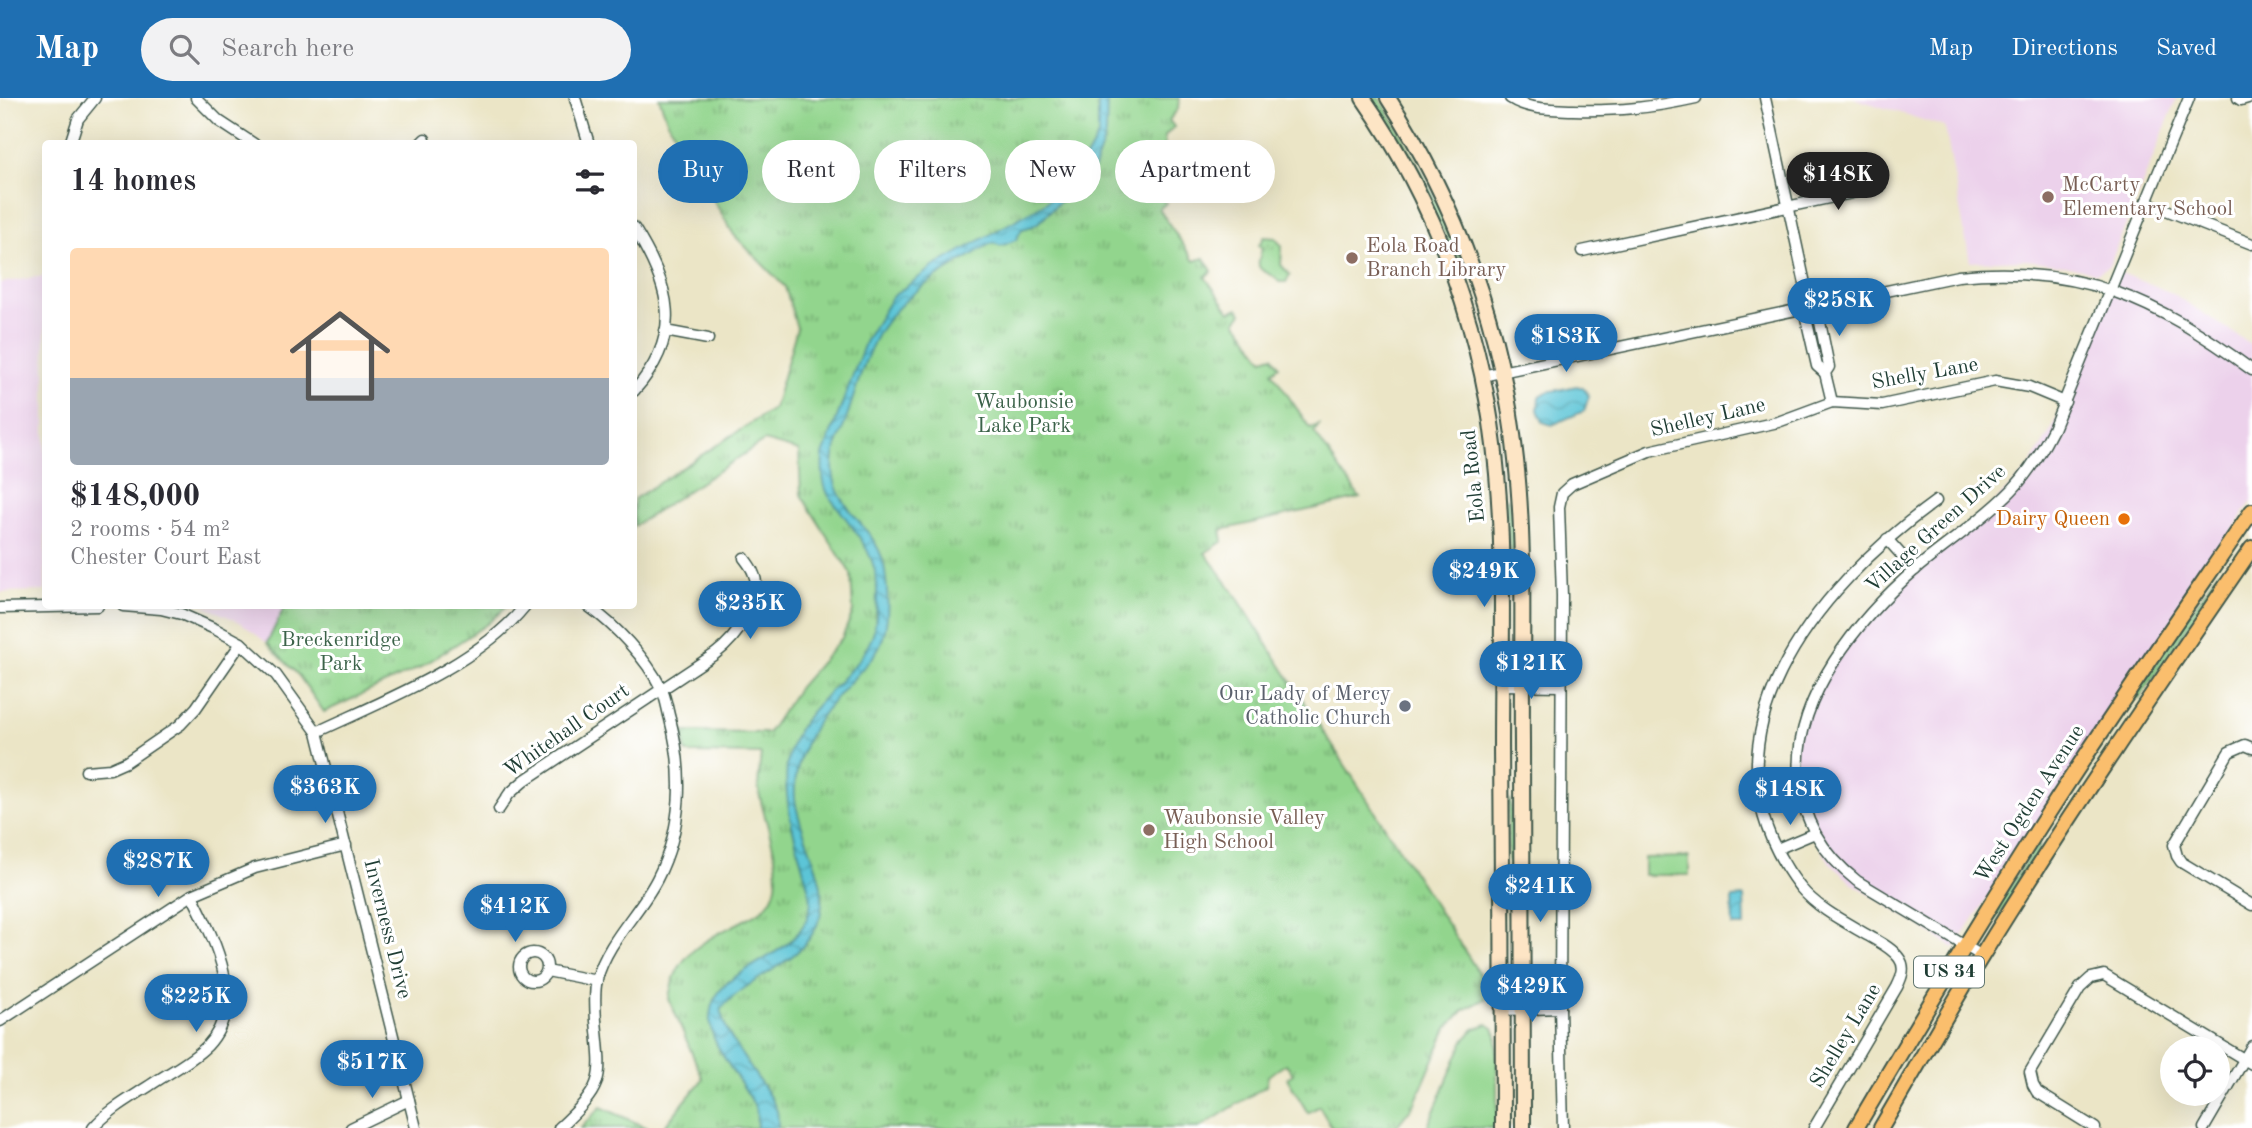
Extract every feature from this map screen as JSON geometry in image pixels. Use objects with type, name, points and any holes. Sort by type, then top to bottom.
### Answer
[{"type":"main road","name":"Eola Road","points":[[1363,98],[1407,170],[1446,255],[1482,376],[1494,444],[1499,505],[1503,1128]]},
{"type":"main road","name":"Eola Road","points":[[1388,98],[1420,152],[1465,247],[1488,315],[1511,417],[1519,494],[1523,1128]]},
{"type":"main road","name":"West Ogden Avenue","points":[[1856,1128],[1964,946],[2119,705],[2252,512]]},
{"type":"main road","name":"West Ogden Avenue","points":[[1881,1128],[1982,956],[2132,723],[2252,548]]},
{"type":"main road","points":[[2119,705],[2132,723]]},
{"type":"street","points":[[71,140],[78,119],[95,98]]},
{"type":"street","points":[[196,98],[219,121],[248,140]]},
{"type":"street","points":[[575,98],[588,140]]},
{"type":"street","points":[[1510,98],[1519,104],[1542,109],[1609,111],[1653,107],[1696,98]]},
{"type":"street","points":[[1609,98],[1609,111]]},
{"type":"street","points":[[1765,98],[1810,307],[1820,321],[1829,367],[1825,373],[1832,402]]},
{"type":"street","name":"Village Green Drive","points":[[1982,956],[1857,881],[1834,861],[1815,833],[1799,784],[1798,755],[1802,728],[1811,705],[1841,653],[1877,607],[1915,570],[1997,505],[2014,488],[2042,449],[2064,402],[2189,98]]},
{"type":"street","points":[[2238,98],[2248,98]]},
{"type":"street","points":[[1582,251],[1880,187]]},
{"type":"street","points":[[2146,202],[2252,244]]},
{"type":"street","points":[[637,234],[661,278],[666,303],[666,331],[650,370],[637,387]]},
{"type":"street","points":[[1482,376],[1975,274],[2036,275],[2111,289],[2169,315],[2252,370]]},
{"type":"street","points":[[666,331],[708,339]]},
{"type":"street","name":"Shelly Lane","points":[[1832,402],[1882,405],[1995,382],[2029,387],[2064,402]]},
{"type":"street","name":"Shelley Lane","points":[[1563,1128],[1560,1008],[1560,499],[1566,489],[1578,481],[1649,451],[1778,422],[1832,402]]},
{"type":"street","name":"Shelley Lane","points":[[1814,1128],[1897,987],[1903,967],[1900,958],[1884,945],[1811,898],[1800,887],[1777,849],[1758,794],[1758,748],[1765,708],[1788,658],[1821,608],[1842,583],[1887,539],[1936,501]]},
{"type":"street","points":[[1887,539],[1915,570]]},
{"type":"street","name":"Whitehall Court","points":[[499,809],[509,794],[525,780],[715,654],[740,628],[752,606],[756,585],[754,573],[744,558]]},
{"type":"street","points":[[0,608],[42,607]]},
{"type":"street","name":"Inverness Drive","points":[[161,609],[206,624],[241,643],[286,686],[317,732],[416,1128]]},
{"type":"street","points":[[317,732],[432,677],[502,630],[522,609]]},
{"type":"street","points":[[559,1128],[587,1100],[598,1081],[601,1059],[595,1013],[597,981],[608,952],[644,903],[657,879],[674,832],[679,791],[675,738],[662,689],[627,641],[591,609]]},
{"type":"street","points":[[86,771],[110,769],[126,762],[180,725],[241,643]]},
{"type":"street","points":[[1501,685],[1561,686]]},
{"type":"street","points":[[2252,748],[2245,745],[2229,752],[2174,845],[2181,862],[2252,905]]},
{"type":"street","points":[[1777,849],[1815,833]]},
{"type":"street","points":[[0,1021],[192,895],[255,868],[346,845]]},
{"type":"street","points":[[93,1128],[116,1108],[207,1046],[222,1021],[226,1011],[225,982],[210,932],[192,895]]},
{"type":"street","points":[[547,971],[597,981]]},
{"type":"street","points":[[2095,1128],[2037,1092],[2032,1086],[2030,1072],[2080,988],[2091,978],[2105,975],[2248,1061]]},
{"type":"street","points":[[1502,1010],[1560,1008]]},
{"type":"street","points":[[2204,1128],[2248,1061],[2252,1046]]},
{"type":"street","points":[[351,1128],[409,1100]]},
{"type":"shaded area","name":"McCarty Elementary School","points":[[1853,98],[2177,98],[2109,266],[2097,273],[2065,265],[2025,260],[1970,262],[1945,127]]},
{"type":"shaded area","points":[[2116,271],[2172,293],[2252,345],[2252,501],[1954,948],[1852,883],[1830,863],[1807,825],[1795,769],[1796,741],[1804,715],[1840,645],[1901,576],[1995,502],[2027,470],[2053,427]]},
{"type":"shaded area","points":[[42,276],[42,591],[0,592],[0,283]]},
{"type":"shaded area","points":[[211,609],[284,609],[267,643],[240,622]]},
{"type":"green space","name":"Waubonsie Lake Park","points":[[659,98],[1179,98],[1178,109],[1169,120],[1174,127],[1164,140],[1115,140],[1115,203],[1166,203],[1159,209],[1194,261],[1204,258],[1212,271],[1205,277],[1230,312],[1238,308],[1242,313],[1236,321],[1263,359],[1273,356],[1279,366],[1272,372],[1310,428],[1319,425],[1314,432],[1360,498],[1221,530],[1223,541],[1205,553],[1233,591],[1489,989],[1487,998],[1464,1010],[1447,1028],[1415,1103],[1396,1127],[1332,1128],[1319,1106],[1308,1113],[1287,1078],[1293,1074],[1286,1064],[1268,1076],[1266,1086],[1199,1128],[663,1128],[703,1079],[669,999],[678,969],[696,948],[752,916],[770,902],[777,869],[759,792],[761,754],[686,753],[682,732],[768,733],[799,687],[842,638],[853,612],[851,574],[801,495],[799,451],[764,441],[637,524],[637,497],[774,408],[797,328],[785,287],[734,235],[715,203],[748,203],[748,140],[679,140]]},
{"type":"green space","points":[[1370,98],[1379,98],[1403,137],[1462,260],[1448,240]]},
{"type":"green space","points":[[1264,237],[1275,238],[1282,246],[1281,265],[1290,275],[1286,282],[1279,282],[1260,268],[1262,249],[1259,245]]},
{"type":"green space","points":[[1508,498],[1515,530],[1515,571],[1512,571],[1505,499]]},
{"type":"green space","points":[[2219,571],[2223,574],[2139,699],[2134,697]]},
{"type":"green space","name":"Breckenridge Park","points":[[284,609],[504,609],[487,624],[421,667],[324,712],[299,676],[267,643]]},
{"type":"green space","points":[[1508,800],[1515,834],[1516,894],[1508,856]]},
{"type":"green space","points":[[2036,845],[2040,847],[2009,901],[1992,923],[1989,920]]},
{"type":"green space","points":[[1689,857],[1689,875],[1644,875],[1644,858]]},
{"type":"green space","points":[[1487,1024],[1497,1035],[1497,1128],[1427,1128],[1463,1042],[1474,1029]]},
{"type":"green space","points":[[601,1107],[648,1128],[581,1128]]},
{"type":"water","points":[[1098,98],[1107,98],[1106,135],[1101,149],[1101,140],[1096,140]]},
{"type":"water","points":[[1058,203],[1039,222],[1022,229],[1016,240],[1001,246],[990,244],[960,262],[916,291],[891,315],[868,355],[837,444],[833,465],[835,483],[851,512],[872,538],[880,553],[886,580],[887,619],[878,650],[820,718],[807,740],[798,766],[795,798],[798,814],[822,894],[817,925],[799,950],[746,987],[722,1008],[727,1030],[777,1111],[778,1128],[757,1128],[755,1107],[714,1038],[710,1015],[716,997],[727,983],[779,950],[795,937],[806,920],[811,899],[789,811],[786,775],[788,758],[793,740],[803,724],[864,652],[872,637],[876,620],[877,589],[874,566],[859,537],[825,488],[823,455],[866,340],[892,297],[933,267],[1044,204]]},
{"type":"water","points":[[1577,386],[1583,388],[1589,396],[1584,411],[1552,425],[1543,422],[1538,410],[1539,397],[1547,392]]},
{"type":"water","points":[[1744,897],[1745,926],[1733,926],[1732,898]]},
{"type":"place","name":"McCarty Elementary School","points":[[2048,197]]},
{"type":"place","name":"Eola Road Branch Library","points":[[1352,258]]},
{"type":"place","name":"Dairy Queen","points":[[2124,519]]},
{"type":"place","name":"Our Lady of Mercy Catholic Church","points":[[1405,706]]},
{"type":"place","name":"Waubonsie Valley High School","points":[[1149,830]]}]
